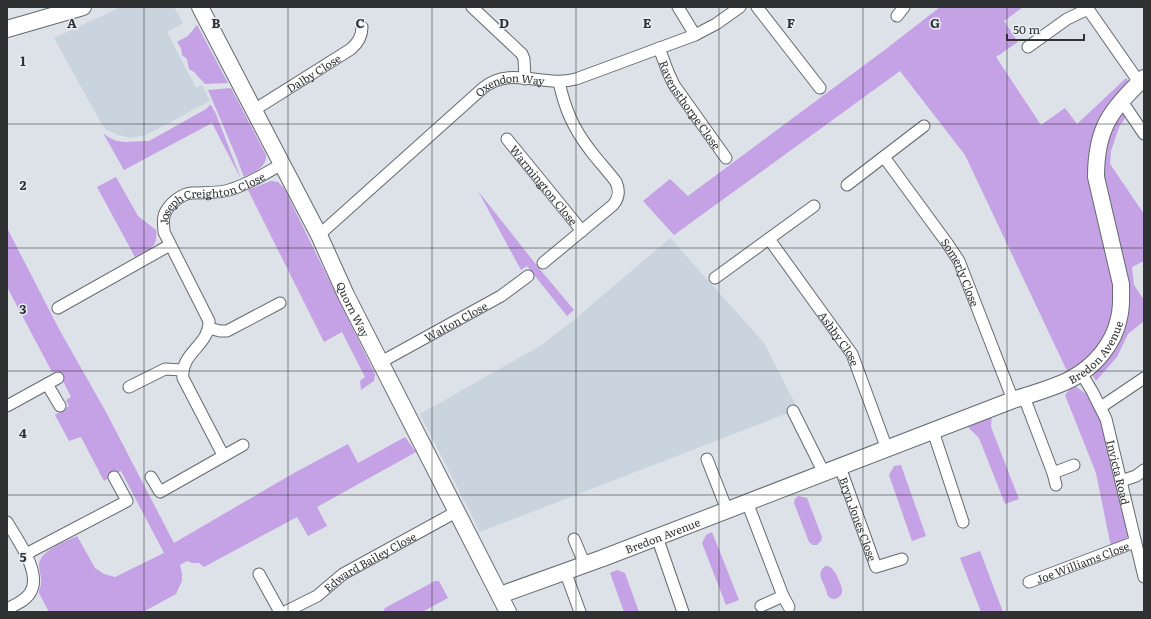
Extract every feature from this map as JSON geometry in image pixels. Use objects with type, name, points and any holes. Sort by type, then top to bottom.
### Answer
[{"type":"street","points":[[7,29],[83,7]]},
{"type":"street","name":"Quorn Way","points":[[200,7],[319,235],[346,295],[508,612]]},
{"type":"street","points":[[472,7],[522,54],[524,60],[525,79]]},
{"type":"street","points":[[678,7],[695,35]]},
{"type":"street","name":"Oxendon Way","points":[[319,235],[486,85],[495,80],[512,77],[559,82],[584,76],[695,35],[716,24],[740,7]]},
{"type":"street","points":[[757,7],[820,88]]},
{"type":"street","points":[[1028,46],[1067,19],[1088,9],[1142,80]]},
{"type":"street","name":"Dalby Close","points":[[254,110],[351,49],[358,41],[362,27]]},
{"type":"street","name":"Ravensthorpe Close","points":[[659,48],[674,85],[726,158]]},
{"type":"street","name":"Bredon Avenue","points":[[500,595],[585,565],[1018,398],[1070,380],[1081,373],[1099,357],[1108,346],[1120,318],[1122,301],[1121,284],[1100,198],[1096,171],[1099,139],[1105,124],[1121,100],[1142,80]]},
{"type":"street","name":"Warmington Close","points":[[543,263],[615,203],[619,196],[618,188],[614,179],[589,149],[575,127],[565,107],[559,82]]},
{"type":"street","points":[[1121,100],[1144,134]]},
{"type":"street","points":[[847,185],[924,126]]},
{"type":"street","name":"Warmington Close","points":[[507,139],[582,231]]},
{"type":"street","name":"Somerly Close","points":[[884,157],[959,261],[1018,398],[1053,473],[1056,485]]},
{"type":"street","name":"Joseph Creighton Close","points":[[209,328],[209,321],[204,309],[164,232],[163,221],[165,214],[177,199],[185,195],[192,193],[222,192],[233,189],[282,164]]},
{"type":"street","points":[[715,278],[814,206]]},
{"type":"street","name":"Ashby Close","points":[[769,239],[852,354],[888,449]]},
{"type":"street","name":"Joseph Creighton Close","points":[[58,308],[170,245]]},
{"type":"street","name":"Walton Close","points":[[380,362],[495,299],[513,288],[528,276]]},
{"type":"street","points":[[223,455],[186,386],[182,370],[188,357],[206,336],[209,328],[227,331],[280,303]]},
{"type":"street","points":[[129,387],[165,369],[182,370]]},
{"type":"street","name":"Invicta Road","points":[[1081,373],[1101,407],[1106,419],[1135,542],[1142,563],[1144,577]]},
{"type":"street","points":[[7,406],[58,378]]},
{"type":"street","points":[[1101,407],[1144,378]]},
{"type":"street","points":[[48,384],[60,406]]},
{"type":"street","points":[[793,411],[824,473]]},
{"type":"street","points":[[933,431],[963,522]]},
{"type":"street","points":[[151,476],[160,492],[243,445]]},
{"type":"street","points":[[707,459],[727,510]]},
{"type":"street","points":[[1053,473],[1074,465]]},
{"type":"street","name":"Bryn Jones Close","points":[[840,467],[876,567],[902,558]]},
{"type":"street","points":[[1121,481],[1136,476],[1144,470]]},
{"type":"street","points":[[26,554],[128,502],[114,477]]},
{"type":"street","points":[[747,502],[783,596],[789,607]]},
{"type":"street","name":"Edward Bailey Close","points":[[285,612],[317,596],[343,574],[456,512]]},
{"type":"street","points":[[7,522],[26,554],[34,576],[33,586],[30,593],[24,600],[7,609]]},
{"type":"street","points":[[657,537],[683,612]]},
{"type":"street","points":[[574,538],[585,565]]},
{"type":"street","name":"Joe Williams Close","points":[[1029,582],[1135,542]]},
{"type":"street","points":[[565,571],[580,612]]},
{"type":"street","points":[[259,574],[280,612]]},
{"type":"street","points":[[761,606],[783,596]]},
{"type":"shaded area","points":[[121,7],[174,7],[183,23],[167,32],[196,88],[202,85],[210,101],[146,135],[131,138],[118,135],[107,130],[101,123],[54,38]]},
{"type":"shaded area","points":[[940,7],[1023,7],[1004,21],[1018,42],[996,57],[1041,125],[1065,108],[1077,124],[1126,78],[1129,82],[1089,180],[1115,288],[1112,315],[1108,330],[1101,343],[1082,365],[1068,373],[965,155],[900,71],[674,235],[643,201],[670,179],[688,196]]},
{"type":"shaded area","points":[[197,25],[228,83],[205,84],[194,72],[189,69],[187,59],[182,55],[181,48],[177,42],[188,36]]},
{"type":"shaded area","points":[[231,88],[266,155],[266,159],[262,166],[244,177],[208,90]]},
{"type":"shaded area","points":[[210,105],[216,114],[241,179],[212,123],[124,170],[103,133],[114,140],[125,142],[149,141],[206,109]]},
{"type":"shaded area","points":[[1122,114],[1126,117],[1119,127],[1111,151],[1110,164],[1144,214],[1144,261],[1132,267],[1134,285],[1144,300],[1144,321],[1128,334],[1117,357],[1096,381],[1093,376],[1094,373],[1110,354],[1122,331],[1102,192],[1105,143],[1117,116]]},
{"type":"shaded area","points":[[116,177],[138,216],[156,230],[156,241],[152,247],[135,257],[97,187]]},
{"type":"shaded area","points":[[271,181],[278,182],[284,188],[375,374],[374,381],[361,390],[360,381],[365,377],[342,332],[324,342],[248,190]]},
{"type":"shaded area","points":[[478,191],[574,310],[567,316],[527,266],[521,270]]},
{"type":"shaded area","points":[[7,228],[60,331],[106,412],[174,543],[294,473],[348,444],[358,463],[405,437],[416,452],[317,507],[327,526],[308,536],[297,517],[204,567],[199,563],[187,561],[180,565],[182,581],[176,594],[143,612],[49,612],[39,593],[41,582],[39,565],[40,560],[44,555],[54,547],[77,536],[95,568],[104,574],[115,577],[164,553],[121,471],[104,481],[81,437],[69,441],[55,415],[69,406],[66,400],[71,397],[58,371],[52,372],[7,287]]},
{"type":"shaded area","points":[[670,238],[764,343],[798,409],[480,532],[420,414],[540,346],[574,320]]},
{"type":"shaded area","points":[[1075,386],[1089,396],[1103,422],[1128,536],[1125,541],[1111,547],[1096,473],[1065,395]]},
{"type":"shaded area","points":[[992,415],[991,427],[1019,499],[1005,504],[979,438],[966,425]]},
{"type":"shaded area","points":[[901,465],[926,536],[912,541],[889,475],[894,466]]},
{"type":"shaded area","points":[[798,496],[807,498],[822,537],[821,541],[817,545],[813,545],[809,542],[794,503]]},
{"type":"shaded area","points":[[712,532],[739,600],[726,605],[702,543],[706,535]]},
{"type":"shaded area","points":[[980,551],[1003,612],[981,612],[960,558]]},
{"type":"shaded area","points":[[825,566],[830,567],[834,571],[842,587],[842,594],[836,599],[828,596],[821,579],[820,574]]},
{"type":"shaded area","points":[[617,570],[625,573],[639,612],[624,612],[610,573]]},
{"type":"shaded area","points":[[435,581],[439,581],[448,598],[422,612],[383,612],[385,608]]}]
